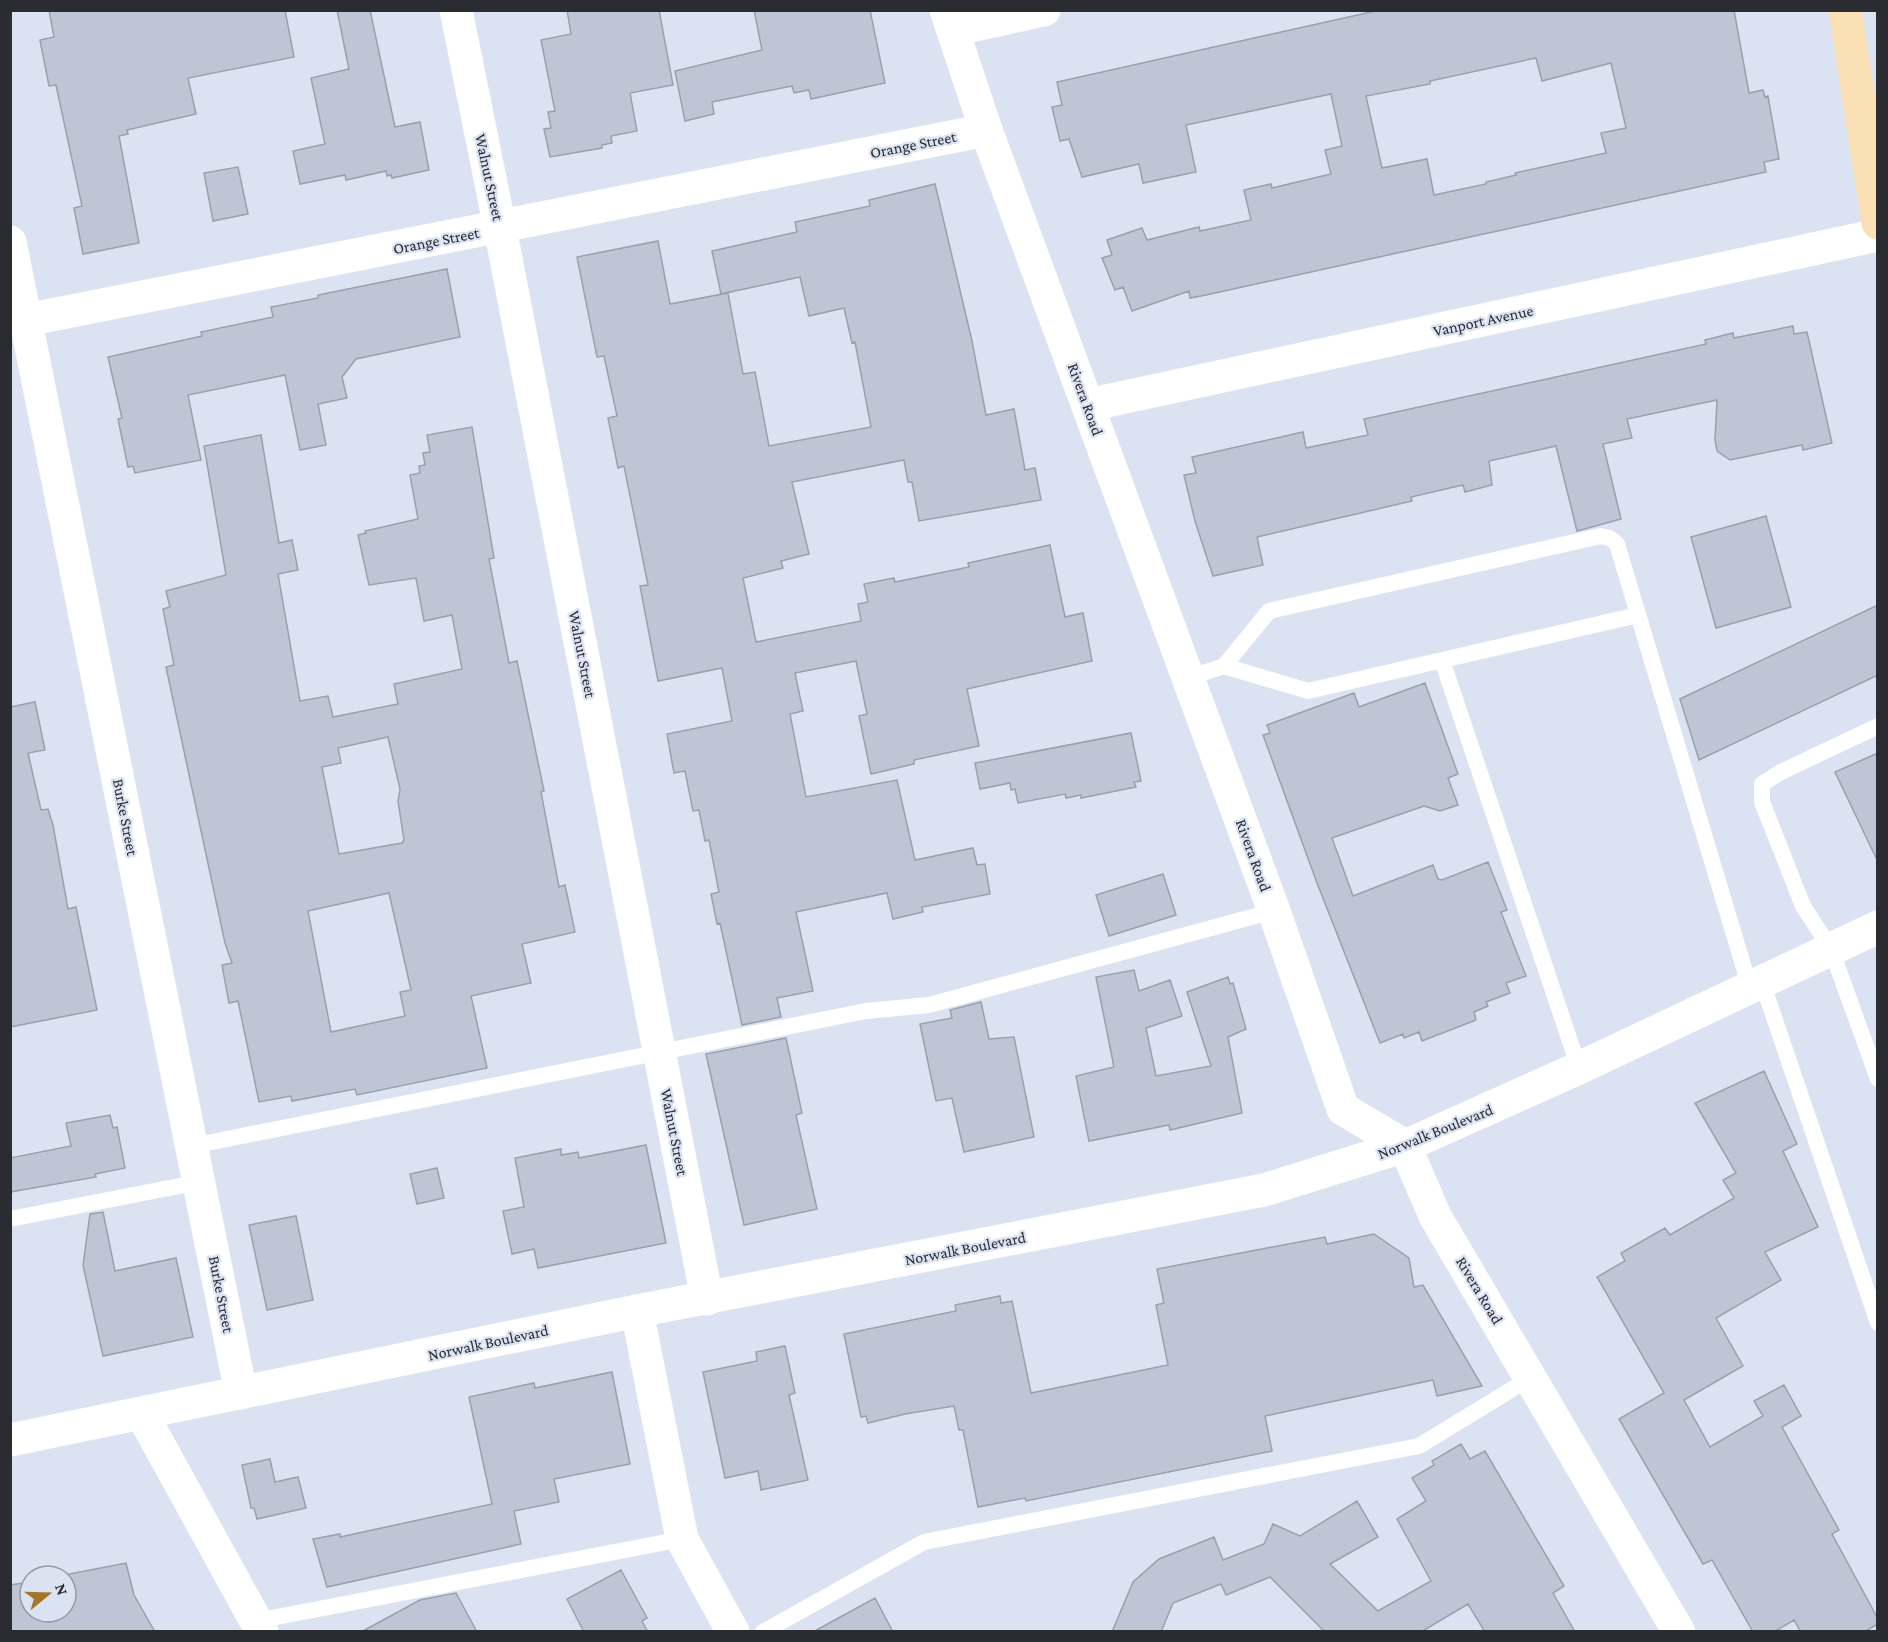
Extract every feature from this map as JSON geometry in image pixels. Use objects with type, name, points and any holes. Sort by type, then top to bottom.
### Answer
[{"type":"main road","points":[[1845,10],[1878,223]]},
{"type":"street","name":"Walnut Street","points":[[456,10],[707,1299]]},
{"type":"street","points":[[950,20],[1044,10]]},
{"type":"street","name":"Rivera Road","points":[[950,20],[986,129],[1274,911],[1343,1109],[1405,1146],[1435,1216],[1532,1377],[1679,1632]]},
{"type":"street","name":"Orange Street","points":[[26,320],[500,228],[986,129]]},
{"type":"street","name":"Vanport Avenue","points":[[1088,405],[1878,235]]},
{"type":"street","name":"Burke Street","points":[[10,242],[242,1393]]},
{"type":"street","name":"Norwalk Boulevard","points":[[10,1440],[637,1311],[1264,1190],[1405,1146],[1579,1068],[1878,927]]},
{"type":"street","points":[[637,1311],[681,1539],[734,1632]]},
{"type":"street","points":[[142,1414],[259,1626]]},
{"type":"lane","points":[[1188,678],[1224,666],[1269,611],[1601,536],[1610,538],[1617,544],[1756,985],[1878,1323]]},
{"type":"lane","points":[[1224,666],[1308,691],[1638,615]]},
{"type":"lane","points":[[1442,660],[1579,1068]]},
{"type":"lane","points":[[1878,726],[1781,772],[1762,784],[1762,802],[1799,896],[1831,949],[1878,1079]]},
{"type":"lane","points":[[192,1146],[866,1011],[929,1005],[1274,911]]},
{"type":"lane","points":[[10,1219],[200,1182]]},
{"type":"lane","points":[[764,1632],[924,1542],[1419,1446],[1532,1377]]},
{"type":"lane","points":[[259,1626],[681,1539]]},
{"type":"building","points":[[49,10],[285,10],[294,57],[188,78],[196,114],[127,130],[128,134],[119,136],[139,243],[83,254],[74,208],[82,206],[56,85],[49,86],[40,40],[54,37]]},
{"type":"building","points":[[337,10],[370,10],[395,127],[420,122],[429,170],[392,178],[391,175],[387,176],[386,171],[346,180],[345,175],[300,184],[293,151],[325,144],[311,78],[349,69]]},
{"type":"building","points":[[567,10],[659,10],[673,85],[630,93],[637,131],[611,136],[612,143],[602,145],[602,148],[550,157],[544,129],[551,128],[548,112],[555,111],[541,40],[571,34]]},
{"type":"building","points":[[754,10],[870,10],[885,83],[811,99],[809,90],[794,93],[792,86],[712,102],[714,114],[685,121],[675,71],[762,50]]},
{"type":"building","points":[[1380,10],[1734,10],[1749,93],[1763,90],[1765,97],[1768,96],[1779,159],[1764,162],[1766,172],[1206,295],[1190,298],[1189,291],[1132,311],[1123,287],[1115,290],[1102,258],[1112,255],[1107,240],[1142,228],[1147,240],[1199,227],[1200,231],[1251,220],[1244,190],[1271,184],[1272,188],[1331,174],[1325,150],[1342,146],[1331,94],[1186,125],[1196,172],[1143,183],[1139,164],[1082,177],[1069,139],[1060,141],[1052,107],[1062,105],[1057,82]],"holes":[[[1536,58],[1542,81],[1611,63],[1626,128],[1601,133],[1606,153],[1515,173],[1516,175],[1486,182],[1486,184],[1434,195],[1427,159],[1382,168],[1366,96],[1430,84],[1430,81]]]},
{"type":"building","points":[[238,167],[248,214],[213,221],[204,173]]},
{"type":"building","points":[[935,184],[972,341],[986,415],[1014,409],[1025,470],[1035,468],[1041,500],[919,521],[912,482],[908,482],[904,460],[792,482],[809,554],[781,561],[783,568],[743,578],[756,642],[861,621],[858,604],[868,602],[864,584],[894,578],[895,582],[969,567],[968,563],[1050,545],[1065,617],[1083,613],[1092,661],[967,689],[979,746],[914,760],[914,764],[871,774],[859,716],[867,714],[856,661],[795,673],[803,711],[790,714],[806,797],[897,780],[915,860],[973,848],[977,865],[985,864],[990,894],[922,907],[923,912],[893,919],[887,893],[796,912],[813,991],[777,998],[781,1017],[742,1025],[720,923],[717,924],[711,894],[719,892],[709,840],[705,841],[699,810],[693,811],[685,771],[674,773],[667,734],[732,721],[722,668],[658,681],[640,586],[648,585],[624,466],[618,468],[608,418],[617,416],[604,356],[597,357],[577,257],[658,241],[670,304],[728,293],[743,374],[755,372],[769,446],[871,427],[855,342],[852,343],[844,308],[809,316],[800,277],[721,294],[712,251],[797,232],[795,222],[870,206],[869,200]]},
{"type":"building","points":[[447,269],[460,337],[356,359],[342,377],[347,398],[318,404],[326,445],[300,450],[285,375],[188,395],[201,460],[135,473],[133,466],[128,467],[118,419],[122,418],[108,357],[202,336],[201,332],[273,317],[271,307],[318,298],[318,295]]},
{"type":"building","points":[[1793,326],[1794,334],[1807,332],[1832,443],[1803,450],[1802,445],[1730,460],[1717,451],[1715,440],[1717,400],[1627,419],[1632,438],[1603,444],[1621,519],[1577,531],[1556,446],[1489,461],[1492,485],[1465,492],[1463,485],[1411,497],[1412,501],[1257,537],[1263,565],[1213,576],[1195,521],[1184,475],[1196,473],[1192,457],[1303,432],[1306,448],[1368,435],[1364,419],[1706,344],[1705,340],[1733,333],[1734,338]]},
{"type":"building","points":[[472,427],[494,558],[489,559],[509,663],[517,661],[544,791],[541,792],[559,887],[565,885],[575,932],[522,944],[531,983],[471,996],[487,1068],[357,1095],[355,1089],[292,1101],[291,1096],[259,1102],[238,1001],[229,1003],[222,965],[232,963],[225,943],[166,667],[174,665],[163,609],[170,607],[166,591],[226,575],[204,446],[261,435],[279,543],[292,540],[298,570],[278,574],[300,701],[328,696],[333,717],[398,704],[394,684],[462,669],[452,615],[424,621],[416,578],[369,585],[358,535],[366,533],[365,531],[418,519],[410,475],[420,473],[419,466],[425,465],[423,453],[430,452],[427,435]],"holes":[[[388,737],[400,789],[398,801],[404,840],[402,843],[339,854],[322,767],[341,763],[338,748]],[[389,893],[411,990],[400,992],[405,1016],[331,1032],[308,911]]]},
{"type":"building","points":[[1766,516],[1791,607],[1716,628],[1691,537]]},
{"type":"building","points":[[1878,605],[1878,675],[1699,760],[1680,699]]},
{"type":"building","points":[[1425,683],[1458,774],[1448,778],[1458,805],[1440,811],[1424,806],[1332,838],[1353,896],[1433,865],[1438,879],[1442,880],[1488,862],[1507,910],[1501,912],[1526,976],[1506,983],[1510,993],[1486,1002],[1488,1006],[1474,1012],[1476,1020],[1422,1041],[1419,1032],[1404,1038],[1403,1034],[1380,1043],[1317,883],[1263,735],[1270,733],[1267,725],[1354,693],[1359,707]]},
{"type":"building","points":[[35,702],[45,750],[28,753],[41,810],[48,809],[53,825],[68,909],[76,907],[97,1010],[10,1027],[10,707]]},
{"type":"building","points":[[1131,733],[1141,781],[1134,782],[1136,787],[1081,798],[1081,795],[1066,798],[1065,794],[1018,803],[1015,789],[1011,790],[1010,783],[980,789],[975,763]]},
{"type":"building","points":[[1878,753],[1878,862],[1835,772]]},
{"type":"building","points":[[1163,874],[1176,915],[1109,936],[1096,895]]},
{"type":"building","points":[[1134,970],[1139,991],[1170,980],[1182,1016],[1146,1028],[1156,1076],[1211,1066],[1187,992],[1228,977],[1230,984],[1233,983],[1246,1029],[1228,1037],[1242,1113],[1170,1130],[1169,1125],[1089,1141],[1076,1076],[1114,1067],[1096,977]]},
{"type":"building","points":[[981,1002],[989,1039],[1014,1037],[1034,1137],[964,1152],[952,1098],[936,1101],[920,1024],[952,1018],[950,1010]]},
{"type":"building","points":[[786,1038],[802,1113],[796,1115],[817,1209],[744,1225],[706,1054]]},
{"type":"building","points":[[1764,1071],[1797,1144],[1783,1151],[1818,1227],[1765,1252],[1781,1280],[1716,1318],[1743,1366],[1684,1400],[1710,1447],[1763,1416],[1754,1401],[1784,1385],[1801,1416],[1782,1427],[1839,1530],[1832,1534],[1878,1619],[1878,1624],[1864,1632],[1801,1632],[1794,1620],[1774,1632],[1753,1632],[1712,1560],[1703,1564],[1619,1419],[1664,1393],[1597,1277],[1625,1261],[1621,1253],[1665,1228],[1670,1235],[1734,1198],[1723,1180],[1736,1173],[1695,1103]]},
{"type":"building","points":[[110,1115],[113,1128],[117,1127],[125,1168],[95,1174],[96,1177],[10,1192],[10,1158],[71,1146],[66,1123]]},
{"type":"building","points":[[646,1145],[666,1243],[538,1268],[534,1249],[512,1254],[503,1211],[524,1207],[515,1158],[561,1149],[561,1155],[578,1152],[579,1158]]},
{"type":"building","points":[[437,1168],[444,1198],[417,1204],[410,1174]]},
{"type":"building","points":[[103,1212],[115,1271],[176,1258],[193,1337],[103,1356],[83,1265],[90,1214]]},
{"type":"building","points":[[296,1216],[313,1300],[267,1310],[249,1225]]},
{"type":"building","points":[[1374,1234],[1409,1258],[1414,1287],[1423,1285],[1482,1386],[1437,1396],[1433,1380],[1265,1416],[1272,1451],[1026,1501],[1025,1498],[978,1507],[963,1430],[959,1430],[954,1406],[868,1423],[866,1416],[861,1417],[844,1334],[956,1311],[955,1305],[1000,1296],[1001,1303],[1012,1301],[1031,1393],[1168,1365],[1156,1305],[1164,1303],[1157,1269],[1325,1237],[1327,1244]]},
{"type":"building","points":[[785,1346],[795,1393],[789,1395],[808,1480],[761,1490],[758,1471],[725,1478],[703,1372],[757,1361],[756,1352]]},
{"type":"building","points":[[612,1372],[630,1464],[554,1479],[559,1502],[514,1511],[521,1544],[327,1587],[313,1539],[340,1534],[340,1537],[492,1504],[469,1397],[534,1383],[535,1388]]},
{"type":"building","points":[[1461,1444],[1470,1459],[1485,1451],[1564,1586],[1553,1593],[1575,1632],[1485,1632],[1468,1604],[1421,1632],[1325,1632],[1270,1577],[1226,1595],[1221,1584],[1173,1603],[1161,1632],[1112,1632],[1133,1582],[1159,1559],[1214,1537],[1223,1560],[1264,1544],[1273,1524],[1300,1536],[1357,1501],[1378,1537],[1330,1564],[1378,1611],[1431,1581],[1397,1519],[1426,1501],[1412,1478],[1434,1465],[1432,1461]]},
{"type":"building","points":[[270,1459],[275,1482],[298,1477],[306,1508],[257,1519],[254,1508],[251,1508],[242,1465]]},
{"type":"building","points":[[126,1563],[134,1595],[155,1632],[10,1632],[10,1585],[18,1584],[18,1624],[78,1624],[78,1572]]},
{"type":"building","points":[[621,1570],[647,1618],[642,1621],[648,1632],[584,1632],[567,1599]]},
{"type":"building","points":[[456,1593],[477,1632],[361,1632],[420,1600]]},
{"type":"building","points":[[875,1598],[893,1632],[813,1632]]}]
